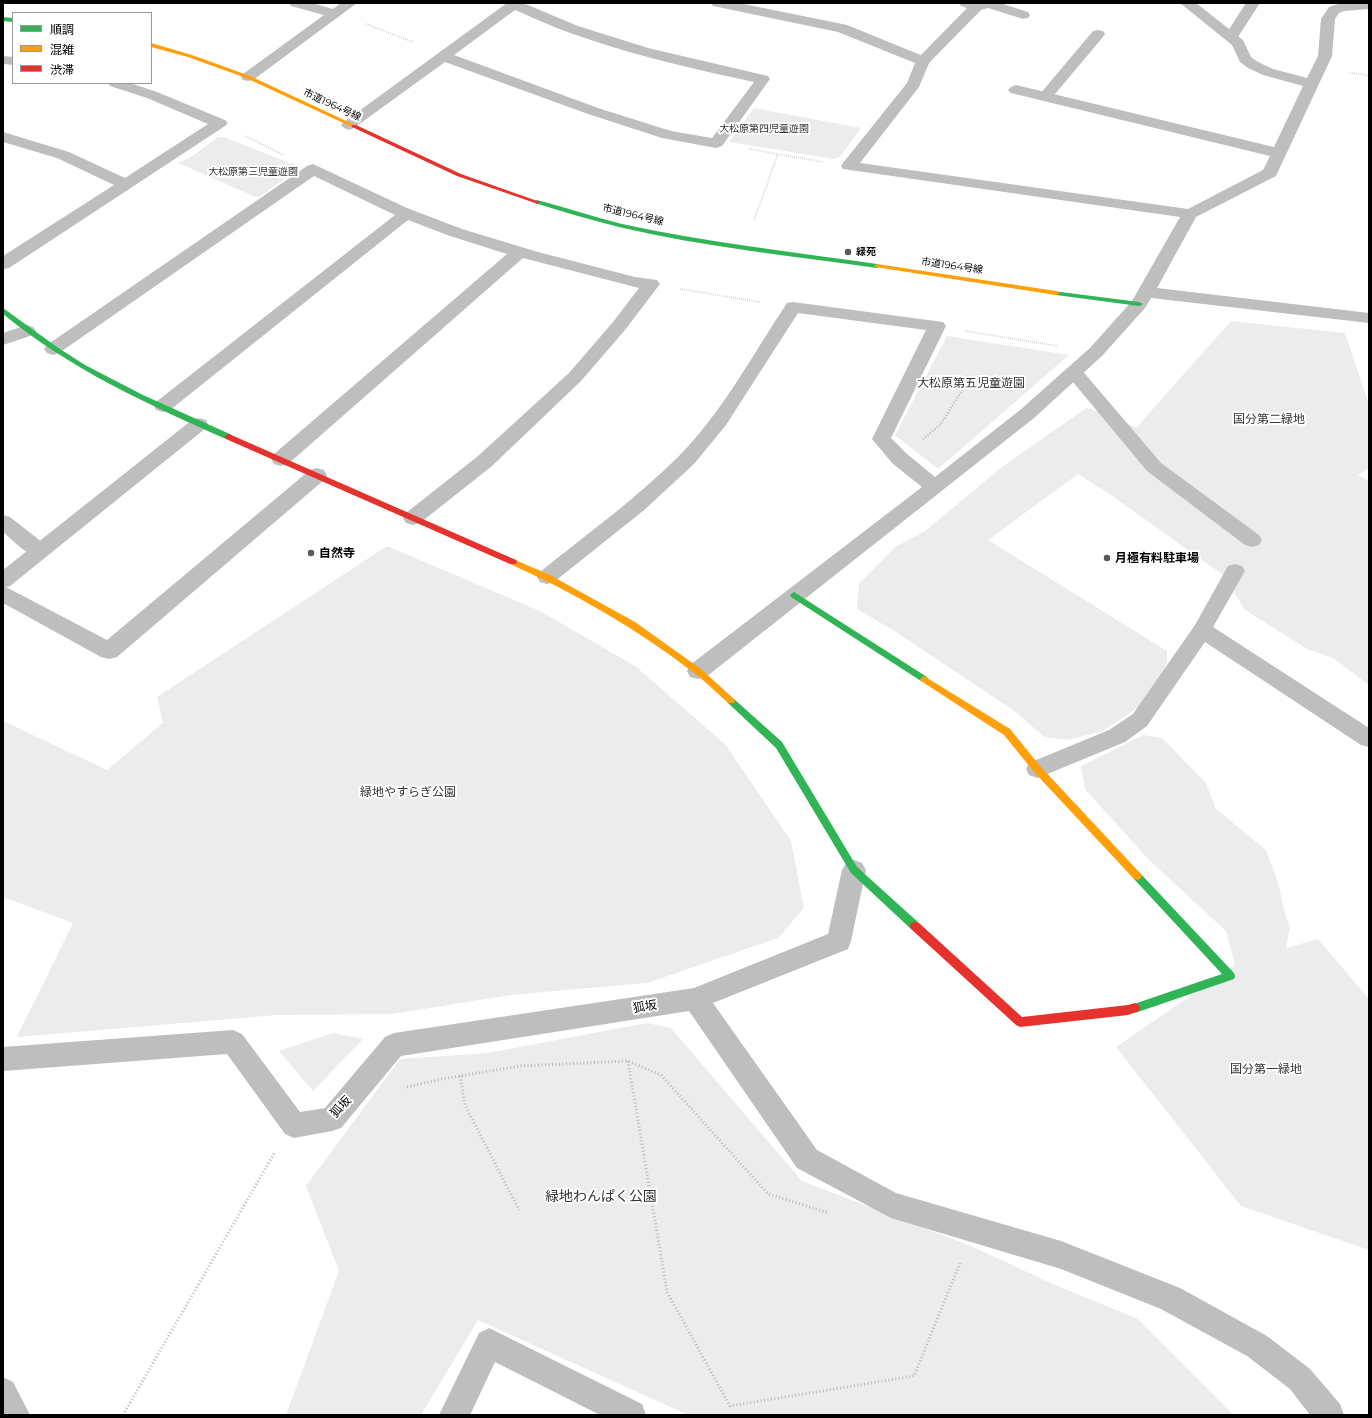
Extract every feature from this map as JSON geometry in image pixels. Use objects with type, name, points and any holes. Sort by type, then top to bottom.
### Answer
[{"type":"street","points":[[296,3],[335,14]]},
{"type":"street","points":[[248,77],[350,3]]},
{"type":"street","points":[[718,3],[842,28],[923,61],[914,84],[849,166]]},
{"type":"street","points":[[1187,3],[1231,36],[1238,43],[1245,59],[1253,65],[1268,72],[1312,84]]},
{"type":"street","points":[[349,125],[515,4],[574,29],[652,54],[711,69],[763,79],[716,143],[668,135],[593,111],[444,56]]},
{"type":"street","points":[[698,671],[794,595],[936,487],[1021,419],[1096,352],[1142,298],[1190,214],[1270,173],[1325,56],[1328,19],[1334,10],[1342,7],[1369,5]]},
{"type":"street","name":"市道1964号線","points":[[152,45],[190,56],[248,77],[459,175],[550,206],[622,225],[683,237],[1097,299],[1142,298]]},
{"type":"street","points":[[119,84],[152,95],[220,123]]},
{"type":"street","points":[[1016,90],[1279,153]]},
{"type":"street","points":[[3,264],[220,123]]},
{"type":"street","points":[[3,137],[63,155],[125,184]]},
{"type":"street","points":[[849,166],[1190,214]]},
{"type":"street","points":[[53,349],[313,169],[406,214],[432,224],[520,252],[635,282],[651,284],[620,326],[575,377],[485,461],[413,518]]},
{"type":"street","points":[[163,406],[406,214]]},
{"type":"street","points":[[281,459],[520,252]]},
{"type":"street","points":[[1142,298],[1369,318]]},
{"type":"street","points":[[547,577],[636,506],[687,459],[719,421],[793,307],[937,326],[881,439],[900,459],[936,487]]},
{"type":"street","points":[[3,310],[27,331],[53,349],[103,378],[199,424],[547,577],[632,624],[698,671],[779,745],[854,870],[1020,1022],[1128,1010],[1230,976],[1037,769],[1007,732],[794,595]]},
{"type":"street","points":[[3,339],[27,331]]},
{"type":"street","points":[[3,581],[199,424]]},
{"type":"street","points":[[3,594],[109,651],[317,475]]},
{"type":"street","name":"狐坂","points":[[294,1124],[332,1119],[394,1045],[694,1000],[839,941],[854,870]]},
{"type":"street","points":[[694,1000],[807,1159],[891,1205],[1061,1255],[1170,1298],[1257,1346],[1300,1379],[1329,1415]]},
{"type":"street","points":[[3,1059],[232,1042],[294,1124]]},
{"type":"street","points":[[454,1415],[489,1343],[631,1415]]},
{"type":"street","points":[[3,1392],[15,1415]]},
{"type":"lane","points":[[1231,36],[1253,3]]},
{"type":"lane","points":[[923,61],[971,5],[989,4],[1023,15]]},
{"type":"lane","points":[[1045,97],[1098,34]]},
{"type":"lane","points":[[1074,372],[1154,467],[1252,540]]},
{"type":"lane","points":[[3,522],[40,550]]},
{"type":"lane","points":[[1037,769],[1117,736],[1140,720],[1202,630],[1235,571]]},
{"type":"lane","points":[[1202,630],[1369,739]]},
{"type":"path","points":[[335,14],[403,37],[444,56]]},
{"type":"path","points":[[220,123],[313,169]]},
{"type":"path","points":[[716,143],[849,166]]},
{"type":"path","points":[[753,224],[778,154]]},
{"type":"path","points":[[651,284],[793,307]]},
{"type":"path","points":[[937,326],[1096,352]]},
{"type":"path","points":[[932,431],[940,425],[963,389]]},
{"type":"path","points":[[354,1092],[396,1089],[520,1066],[628,1061],[667,1292],[730,1406],[914,1376],[963,1255]]},
{"type":"path","points":[[460,1076],[465,1105],[519,1210]]},
{"type":"path","points":[[123,1415],[269,1160],[294,1124]]},
{"type":"green space","name":"大松原第四児童遊園","points":[[754,108],[861,128],[840,157],[834,159],[729,142]]},
{"type":"green space","name":"大松原第三児童遊園","points":[[218,137],[224,137],[295,165],[297,170],[258,198],[178,163],[191,157]]},
{"type":"green space","name":"国分第二緑地","points":[[1231,321],[1345,333],[1369,405],[1369,468],[1358,475],[1369,481],[1369,685],[1333,658],[1307,649],[1245,610],[1223,575],[1114,497],[1078,474],[988,540],[1167,651],[1167,663],[1151,699],[1103,731],[1068,740],[1044,737],[1016,712],[896,632],[857,609],[859,584],[895,547],[925,531],[1002,467],[1086,408],[1110,414],[1136,428]]},
{"type":"green space","name":"大松原第五児童遊園","points":[[947,336],[1069,355],[938,469],[895,435]]},
{"type":"green space","name":"緑地やすらぎ公園","points":[[387,546],[540,611],[635,666],[725,744],[791,841],[804,908],[778,938],[647,983],[510,995],[393,1014],[277,1015],[17,1037],[73,923],[3,897],[3,721],[107,770],[163,723],[157,697]]},
{"type":"green space","name":"国分第一緑地","points":[[1143,735],[1162,738],[1206,783],[1216,809],[1266,850],[1279,886],[1284,911],[1290,927],[1286,948],[1318,939],[1369,999],[1369,1250],[1241,1206],[1116,1047],[1235,965],[1226,931],[1149,860],[1085,789],[1081,766]]},
{"type":"green space","name":"緑地わんぱく公園","points":[[647,1023],[671,1028],[802,1181],[971,1246],[1053,1284],[1138,1319],[1234,1415],[688,1415],[478,1320],[421,1415],[286,1415],[339,1271],[306,1186],[400,1059],[488,1053]]},
{"type":"green space","points":[[333,1033],[363,1039],[313,1091],[279,1051]]},
{"type":"traffic: fast","points":[[3,19],[12,20]]},
{"type":"traffic: fast","points":[[537,202],[578,215],[663,234],[706,242],[877,266]]},
{"type":"traffic: fast","points":[[1056,293],[1139,304]]},
{"type":"traffic: fast","points":[[3,310],[28,330],[82,366],[140,397],[229,437]]},
{"type":"traffic: fast","points":[[794,595],[924,679]]},
{"type":"traffic: fast","points":[[731,701],[779,745],[854,870],[915,926]]},
{"type":"traffic: fast","points":[[1135,1008],[1230,976],[1137,876]]},
{"type":"traffic: slow","points":[[152,45],[190,56],[248,77],[354,126]]},
{"type":"traffic: slow","points":[[877,266],[1056,293]]},
{"type":"traffic: slow","points":[[513,562],[547,577],[632,624],[698,671],[731,701]]},
{"type":"traffic: slow","points":[[924,679],[1007,732],[1037,769],[1137,876]]},
{"type":"traffic: jam","points":[[354,126],[459,175],[537,202]]},
{"type":"traffic: jam","points":[[229,437],[513,562]]},
{"type":"traffic: jam","points":[[915,926],[1020,1022],[1135,1008]]},
{"type":"place","name":"緑苑","points":[[848,252]]},
{"type":"place","name":"自然寺","points":[[311,553]]},
{"type":"place","name":"月極有料駐車場","points":[[1107,558]]}]
